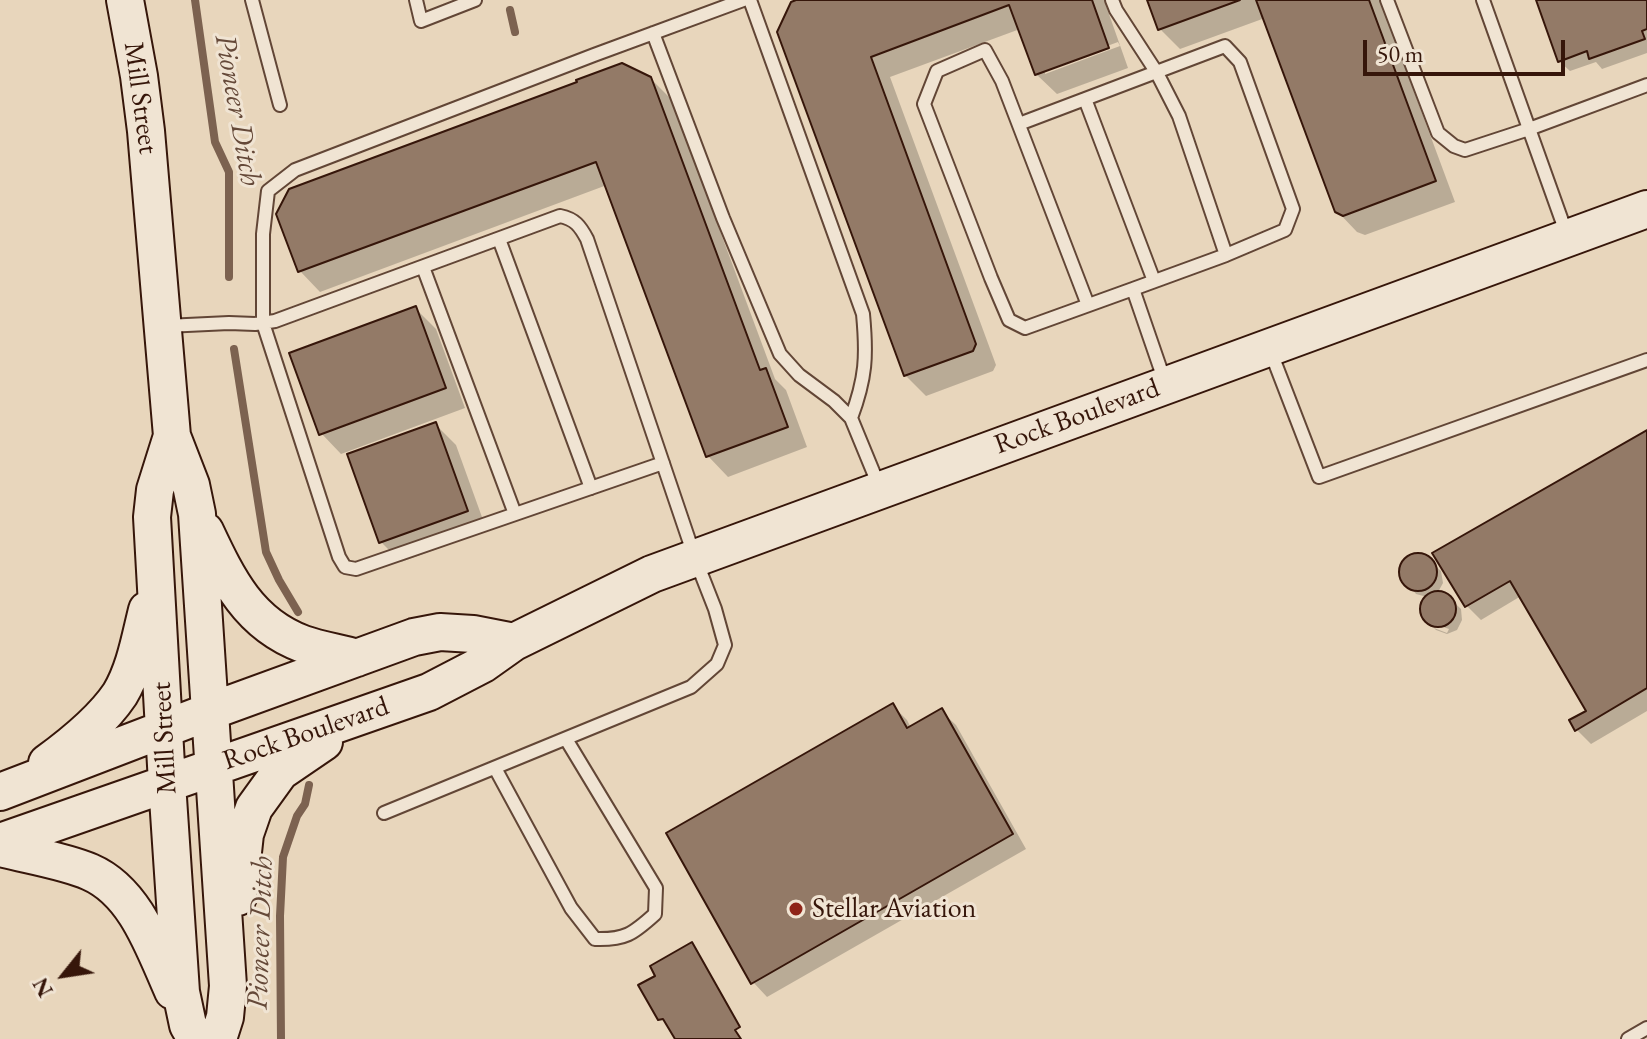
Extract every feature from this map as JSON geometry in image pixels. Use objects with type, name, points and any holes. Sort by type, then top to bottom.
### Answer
[{"type":"main road","name":"Mill Street","points":[[125,0],[146,131],[172,436],[191,485],[197,514],[228,986],[225,1017],[201,1034],[181,992],[152,517],[155,490],[172,436]]},
{"type":"main road","name":"Rock Boulevard","points":[[0,842],[429,692],[483,664],[514,642],[652,574],[1647,209]]},
{"type":"main road","points":[[197,514],[223,569],[254,613],[289,638],[357,658]]},
{"type":"main road","points":[[8,789],[71,746],[120,693],[134,662],[155,578]]},
{"type":"main road","name":"Rock Boulevard","points":[[8,789],[414,637],[440,632],[473,634],[514,642]]},
{"type":"main road","points":[[228,986],[245,834],[254,808],[280,772],[305,753],[380,709]]},
{"type":"main road","points":[[0,848],[72,865],[92,872],[112,885],[146,932],[201,1034]]},
{"type":"lane","points":[[252,0],[280,105]]},
{"type":"lane","points":[[416,0],[421,21],[475,0]]},
{"type":"lane","points":[[663,463],[356,569],[345,567],[339,557],[263,323],[263,234],[268,191],[295,170],[743,0]]},
{"type":"lane","points":[[750,0],[863,314],[867,350],[861,389],[851,418]]},
{"type":"lane","points":[[1112,0],[1157,73],[1179,116],[1226,255]]},
{"type":"lane","points":[[1387,0],[1438,133],[1446,141],[1465,150],[1647,85]]},
{"type":"lane","points":[[1483,0],[1569,238]]},
{"type":"lane","points":[[653,33],[723,218],[780,354],[799,375],[851,418],[881,489]]},
{"type":"lane","points":[[1019,124],[1225,46],[1240,62],[1293,209],[1285,230],[1226,255],[1025,328],[1009,320],[924,104],[937,71],[985,50],[1002,81],[1088,305]]},
{"type":"lane","points":[[1085,99],[1154,281]]},
{"type":"lane","points":[[163,326],[275,321],[560,216],[571,219],[587,239],[725,645],[717,664],[691,687],[384,813]]},
{"type":"lane","points":[[499,239],[591,488]]},
{"type":"lane","points":[[423,267],[515,514]]},
{"type":"lane","points":[[1133,289],[1166,385]]},
{"type":"lane","points":[[1269,347],[1319,477],[1647,360]]},
{"type":"lane","points":[[495,768],[571,908],[595,939],[615,940],[636,931],[655,914],[656,888],[566,739]]},
{"type":"lane","points":[[1628,1039],[1647,1028]]},
{"type":"building","points":[[1092,0],[1109,48],[1035,75],[1009,5],[871,57],[976,344],[973,351],[904,376],[777,32],[791,2]]},
{"type":"building","points":[[1147,0],[1240,0],[1158,30]]},
{"type":"building","points":[[1256,0],[1369,0],[1436,181],[1343,216],[1335,212]]},
{"type":"building","points":[[1536,0],[1647,0],[1647,29],[1642,31],[1645,39],[1589,59],[1587,51],[1558,62]]},
{"type":"building","points":[[622,63],[651,77],[760,370],[766,368],[788,427],[706,457],[596,162],[298,272],[276,214],[289,189]]},
{"type":"building","points":[[416,306],[446,388],[319,435],[289,353]]},
{"type":"building","points":[[436,422],[468,511],[379,543],[347,454]]},
{"type":"building","points":[[1647,430],[1647,688],[1575,731],[1569,720],[1586,711],[1510,581],[1465,607],[1432,553]]},
{"type":"building","points":[[1418,553],[1431,559],[1437,572],[1431,585],[1418,591],[1405,585],[1399,572],[1405,559]]},
{"type":"building","points":[[1438,591],[1451,596],[1456,609],[1451,622],[1438,627],[1425,622],[1420,609],[1425,596]]},
{"type":"building","name":"Stellar Aviation","points":[[893,703],[907,728],[942,708],[1013,834],[751,984],[666,833]]},
{"type":"building","points":[[692,942],[740,1027],[735,1030],[741,1039],[675,1039],[663,1019],[658,1020],[638,985],[655,976],[650,966]]},
{"type":"waterway","name":"Pioneer Ditch","points":[[195,0],[215,142],[229,172],[229,277]]},
{"type":"waterway","points":[[510,10],[515,32]]},
{"type":"waterway","name":"Pioneer Ditch","points":[[234,349],[266,552],[298,612]]},
{"type":"waterway","name":"Pioneer Ditch","points":[[281,1039],[283,857],[297,816],[305,804],[309,785]]},
{"type":"place","name":"Stellar Aviation","points":[[796,909]]}]
